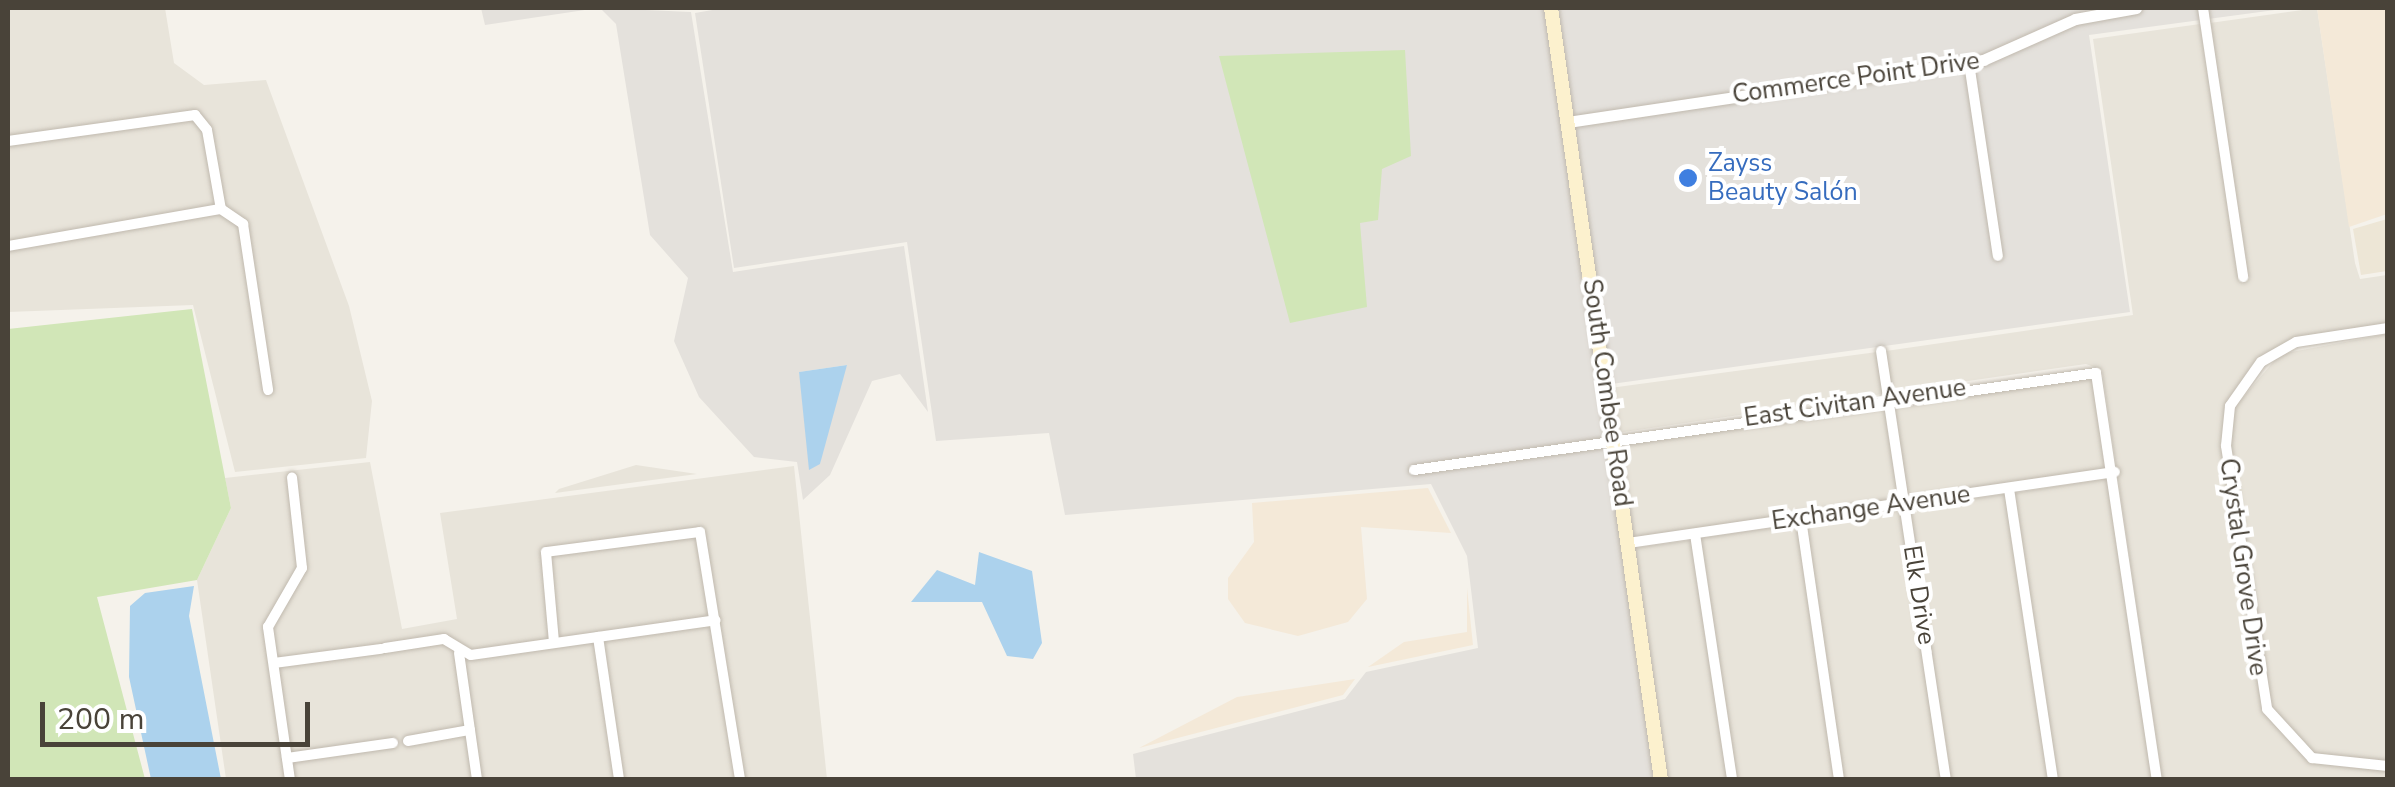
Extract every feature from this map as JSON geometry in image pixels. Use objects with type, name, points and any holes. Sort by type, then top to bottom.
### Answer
[{"type":"main road","name":"South Combee Road","points":[[1550,8],[1661,780]]},
{"type":"street","name":"Commerce Point Drive","points":[[1568,122],[1969,62],[2075,20],[2136,8]]},
{"type":"street","points":[[2202,8],[2243,277]]},
{"type":"street","points":[[1969,62],[1998,256]]},
{"type":"street","points":[[8,141],[200,118],[220,209]]},
{"type":"street","points":[[8,246],[220,209],[243,224],[268,390]]},
{"type":"street","name":"Crystal Grove Drive","points":[[2388,328],[2278,350],[2244,381],[2226,432],[2267,710],[2312,758],[2388,766]]},
{"type":"street","name":"Elk Drive","points":[[1882,352],[1946,780]]},
{"type":"street","name":"East Civitan Avenue","points":[[1414,470],[1888,398],[2096,373],[2115,472]]},
{"type":"street","points":[[2115,472],[2157,780]]},
{"type":"street","name":"Exchange Avenue","points":[[1628,544],[2115,472]]},
{"type":"street","points":[[290,780],[268,627],[302,568],[292,478]]},
{"type":"street","points":[[2009,489],[2053,780]]},
{"type":"street","points":[[1800,518],[1840,780]]},
{"type":"street","points":[[554,642],[546,552],[700,532],[740,780]]},
{"type":"street","points":[[1695,534],[1732,780]]},
{"type":"street","points":[[459,653],[716,620]]},
{"type":"street","points":[[598,636],[619,780]]},
{"type":"street","points":[[274,664],[444,639],[459,653],[477,780]]},
{"type":"street","points":[[408,740],[470,730]]},
{"type":"street","points":[[286,758],[394,743]]},
{"type":"shaded area","points":[[8,8],[165,8],[174,63],[204,85],[266,80],[349,306],[372,401],[366,458],[235,472],[193,305],[8,312]]},
{"type":"shaded area","points":[[481,8],[598,8],[485,25]]},
{"type":"shaded area","points":[[600,8],[691,12],[733,272],[904,246],[928,412],[900,374],[872,381],[830,475],[803,500],[797,462],[754,457],[699,397],[674,341],[688,278],[650,235],[616,24]],"holes":[[[847,365],[827,413],[820,464],[799,372]]]},
{"type":"shaded area","points":[[724,8],[2289,8],[2089,35],[2130,312],[1597,386],[1657,780],[1136,779],[1133,754],[1345,699],[1366,672],[1478,648],[1467,556],[1431,484],[1065,515],[1049,433],[936,441],[907,242],[734,268],[695,13]]},
{"type":"shaded area","points":[[2317,8],[2355,263],[2360,279],[2387,275],[2387,323],[2296,337],[2257,358],[2226,403],[2221,446],[2263,712],[2311,763],[2387,771],[2387,779],[2162,779],[2102,370],[2086,364],[1892,392],[1886,351],[2133,315],[2093,39],[2200,24],[2239,282],[2248,281],[2210,23]]},
{"type":"shaded area","points":[[2317,8],[2387,8],[2387,214],[2349,227]]},
{"type":"shaded area","points":[[2387,219],[2387,271],[2361,275],[2353,229]]},
{"type":"shaded area","points":[[2387,334],[2387,761],[2314,754],[2271,707],[2230,445],[2234,408],[2280,354]]},
{"type":"shaded area","points":[[1877,352],[1883,394],[1617,433],[1610,388]]},
{"type":"shaded area","points":[[2093,378],[2109,468],[1907,497],[1894,403]]},
{"type":"shaded area","points":[[1884,404],[1898,499],[1632,538],[1618,444]]},
{"type":"shaded area","points":[[370,462],[402,629],[457,619],[440,513],[794,466],[827,779],[226,779],[197,580],[231,508],[225,478]]},
{"type":"shaded area","points":[[636,465],[697,474],[555,493],[559,489]]},
{"type":"shaded area","points":[[2111,478],[2152,779],[2057,779],[2015,493]]},
{"type":"shaded area","points":[[1428,488],[1451,533],[1361,527],[1367,599],[1348,622],[1298,636],[1245,623],[1228,599],[1228,578],[1254,542],[1252,503]]},
{"type":"shaded area","points":[[2006,494],[2048,779],[1951,779],[1910,508]]},
{"type":"shaded area","points":[[1900,509],[1941,779],[1844,779],[1806,523]]},
{"type":"shaded area","points":[[1797,524],[1835,779],[1737,779],[1701,538]]},
{"type":"shaded area","points":[[1692,540],[1727,779],[1666,779],[1634,548]]},
{"type":"shaded area","points":[[1467,588],[1473,645],[1368,667],[1404,642],[1467,632]]},
{"type":"shaded area","points":[[1355,679],[1343,695],[1139,748],[1237,697]]},
{"type":"green space","points":[[1405,50],[1411,156],[1382,169],[1378,220],[1360,223],[1367,307],[1290,323],[1219,56]]},
{"type":"green space","points":[[192,309],[231,508],[197,580],[97,597],[145,779],[8,779],[8,329]]},
{"type":"water","points":[[847,365],[820,464],[809,470],[799,372]]},
{"type":"water","points":[[979,552],[1032,571],[1042,643],[1033,659],[1007,656],[982,602],[911,602],[937,570],[975,585]]},
{"type":"water","points":[[194,586],[189,616],[221,779],[151,779],[129,677],[130,606],[145,593]]},
{"type":"place","name":"Zayss Beauty Salón","points":[[1688,178]]}]
